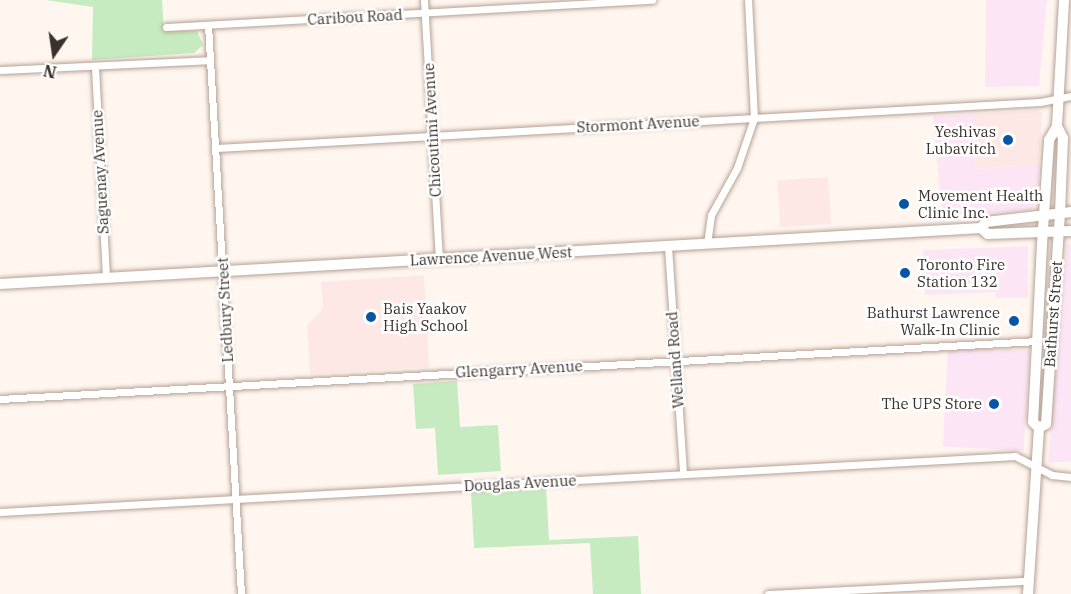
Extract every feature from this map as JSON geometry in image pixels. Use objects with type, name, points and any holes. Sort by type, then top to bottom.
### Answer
[{"type":"main road","name":"Bathurst Street","points":[[1039,428],[1046,424],[1059,231],[1065,213],[1062,138],[1057,126],[1064,0]]},
{"type":"main road","name":"Bathurst Street","points":[[1028,594],[1039,428],[1033,422],[1044,214],[1049,140],[1057,126]]},
{"type":"main road","name":"Lawrence Avenue West","points":[[981,228],[986,222],[1065,213]]},
{"type":"main road","name":"Lawrence Avenue West","points":[[0,284],[981,228],[988,234],[1071,231]]},
{"type":"street","name":"Chicoutimi Avenue","points":[[424,0],[434,136],[439,259]]},
{"type":"street","name":"Caribou Road","points":[[166,27],[652,0]]},
{"type":"street","points":[[707,244],[711,215],[737,168],[754,118],[748,0]]},
{"type":"street","name":"Ledbury Street","points":[[208,25],[242,594]]},
{"type":"street","points":[[0,70],[210,60]]},
{"type":"street","name":"Saguenay Avenue","points":[[94,67],[106,278]]},
{"type":"street","name":"Stormont Avenue","points":[[217,148],[754,118],[1071,96]]},
{"type":"street","name":"Welland Road","points":[[668,246],[683,474]]},
{"type":"street","name":"Glengarry Avenue","points":[[0,399],[1037,341]]},
{"type":"street","name":"Douglas Avenue","points":[[0,512],[1015,456],[1052,475],[1071,477]]},
{"type":"street","points":[[768,594],[1029,581]]},
{"type":"shaded area","points":[[986,0],[1047,0],[1039,86],[985,87]]},
{"type":"shaded area","name":"Yeshivas Lubavitch","points":[[1038,110],[1042,113],[1039,165],[976,169],[974,114]]},
{"type":"shaded area","points":[[974,114],[976,169],[1039,165],[1038,201],[1031,210],[942,216],[933,116]]},
{"type":"shaded area","points":[[828,177],[831,224],[780,227],[777,181]]},
{"type":"shaded area","points":[[1067,244],[1071,244],[1071,461],[1048,463]]},
{"type":"shaded area","points":[[1028,246],[1028,298],[996,298],[995,292],[925,295],[923,250]]},
{"type":"shaded area","name":"Bais Yaakov High School","points":[[424,275],[429,367],[310,374],[307,326],[323,308],[321,282]]},
{"type":"shaded area","points":[[948,347],[1029,351],[1024,451],[943,447]]},
{"type":"green space","points":[[46,0],[162,0],[164,31],[197,31],[203,45],[194,53],[92,60],[93,7]]},
{"type":"green space","points":[[457,381],[460,427],[498,425],[501,471],[438,475],[435,428],[416,429],[413,384]]},
{"type":"green space","points":[[546,487],[549,540],[638,536],[641,594],[593,594],[590,543],[474,548],[471,492]]},
{"type":"place","name":"Yeshivas Lubavitch","points":[[1008,140]]},
{"type":"place","name":"Movement Health Clinic Inc.","points":[[904,204]]},
{"type":"place","name":"Toronto Fire Station 132","points":[[905,273]]},
{"type":"place","name":"Bais Yaakov High School","points":[[371,317]]},
{"type":"place","name":"Bathurst Lawrence Walk-In Clinic","points":[[1014,321]]},
{"type":"place","name":"The UPS Store","points":[[994,404]]}]
